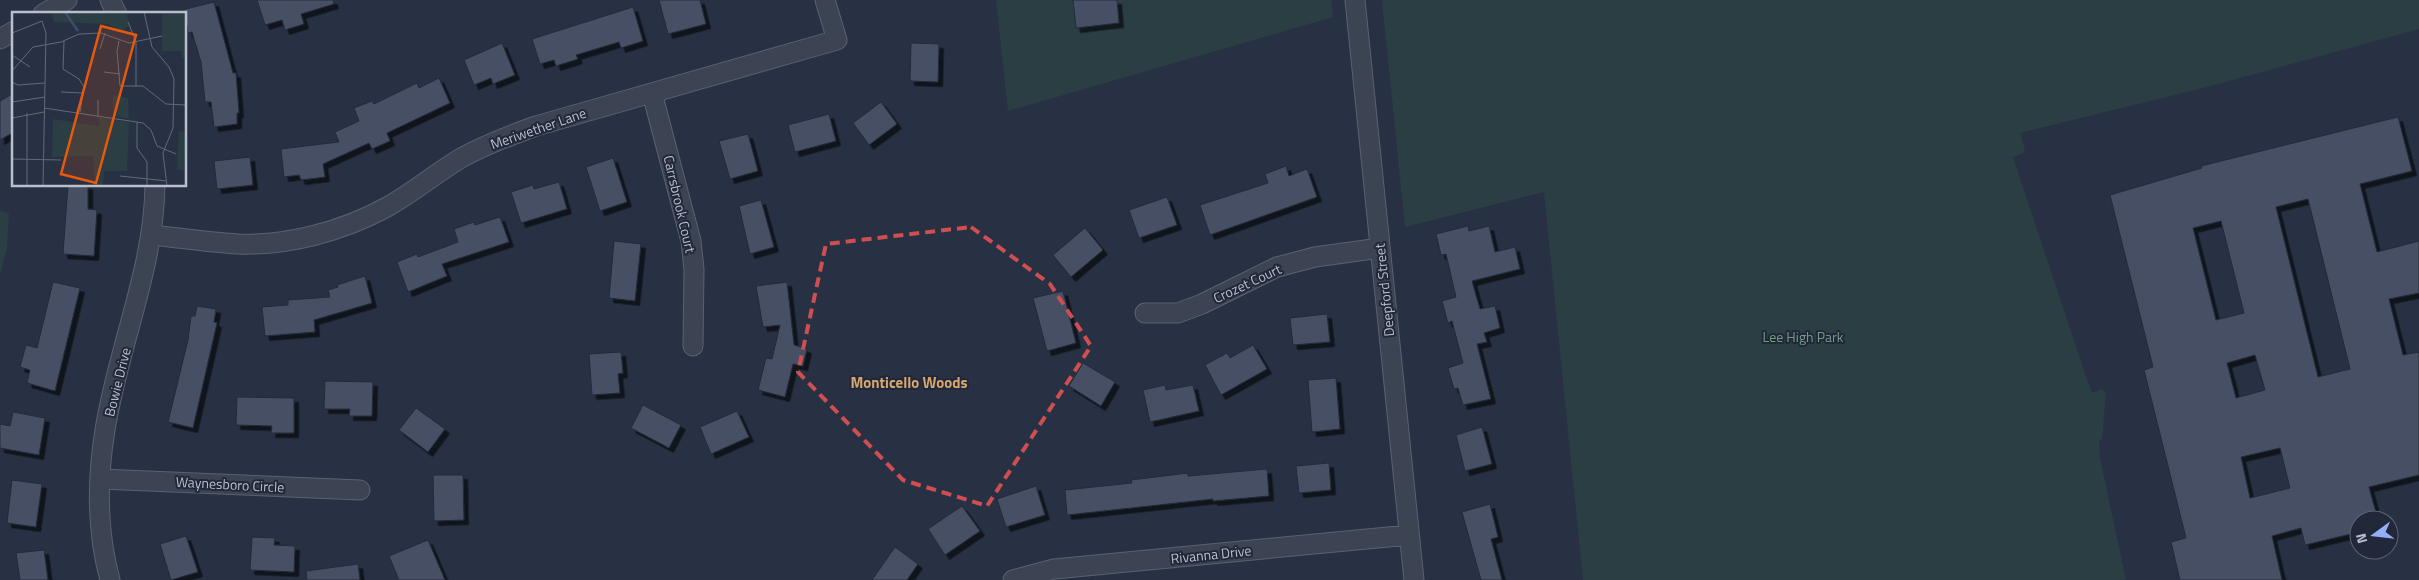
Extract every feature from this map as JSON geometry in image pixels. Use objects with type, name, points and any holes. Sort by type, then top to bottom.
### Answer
[{"type":"street","points":[[46,12],[67,0]]},
{"type":"street","points":[[110,0],[116,12]]},
{"type":"street","name":"Meriwether Lane","points":[[151,235],[248,244],[281,241],[322,233],[356,221],[386,207],[462,158],[499,139],[536,126],[837,40],[825,0]]},
{"type":"street","name":"Deepford Street","points":[[1355,0],[1414,580]]},
{"type":"street","points":[[0,39],[12,32]]},
{"type":"street","name":"Carrsbrook Court","points":[[652,93],[691,241],[694,269],[693,346]]},
{"type":"street","name":"Bowie Drive","points":[[110,580],[102,543],[100,478],[105,429],[144,270],[151,235],[155,186]]},
{"type":"street","name":"Crozet Court","points":[[1145,313],[1178,313],[1202,304],[1278,267],[1315,257],[1380,248]]},
{"type":"street","name":"Waynesboro Circle","points":[[100,478],[360,490]]},
{"type":"street","name":"Rivanna Drive","points":[[1013,580],[1054,569],[1101,573],[1410,535]]},
{"type":"highlighted area","points":[[971,227],[1050,284],[1091,346],[987,506],[903,480],[798,372],[826,244]]},
{"type":"green space","points":[[996,0],[1331,0],[1333,17],[1008,111]]},
{"type":"green space","name":"Lee High Park","points":[[1382,0],[2419,0],[2419,29],[2211,86],[2020,133],[2025,150],[2023,153],[2013,157],[2092,393],[2102,389],[2106,393],[2102,439],[2099,441],[2100,458],[2126,580],[1583,580],[1544,192],[1405,227]]},
{"type":"green space","points":[[0,210],[9,214],[7,248],[0,274]]},
{"type":"building","points":[[257,0],[333,0],[334,4],[301,14],[304,24],[285,30],[282,20],[265,25]]},
{"type":"building","points":[[659,0],[700,0],[706,24],[668,34]]},
{"type":"building","points":[[1073,0],[1117,0],[1119,23],[1076,28]]},
{"type":"building","points":[[214,2],[233,73],[236,73],[239,113],[237,113],[237,124],[214,127],[211,102],[205,102],[201,62],[192,32],[188,33],[186,12],[182,10]]},
{"type":"building","points":[[633,7],[643,41],[621,48],[619,42],[576,55],[578,59],[556,66],[554,60],[540,64],[532,39]]},
{"type":"building","points":[[502,43],[515,75],[493,84],[491,78],[474,85],[464,60]]},
{"type":"building","points":[[911,43],[939,44],[938,82],[910,81]]},
{"type":"building","points":[[439,78],[450,103],[387,133],[390,141],[372,149],[369,143],[323,164],[325,177],[301,180],[299,175],[284,177],[281,149],[339,142],[335,132],[359,121],[354,108],[372,101],[374,104],[417,83],[419,88]]},
{"type":"building","points":[[12,94],[12,133],[0,140],[0,101]]},
{"type":"building","points":[[881,102],[897,124],[869,145],[853,123]]},
{"type":"building","points":[[829,114],[836,141],[795,152],[788,125]]},
{"type":"building","points":[[2398,117],[2412,171],[2360,184],[2377,252],[2419,241],[2419,293],[2389,299],[2403,355],[2419,352],[2419,475],[2369,487],[2375,510],[2349,510],[2349,534],[2305,545],[2301,528],[2272,536],[2282,580],[2180,580],[2171,542],[2186,538],[2144,370],[2153,367],[2110,195],[2202,168],[2201,166]],"holes":[[[2308,199],[2350,369],[2318,377],[2276,207]],[[2221,221],[2244,313],[2216,320],[2193,228]],[[2255,355],[2265,390],[2236,398],[2227,363]],[[2280,448],[2290,488],[2250,498],[2241,457]]]},
{"type":"building","points":[[748,134],[758,171],[730,179],[719,141]]},
{"type":"building","points":[[250,157],[253,185],[217,189],[214,161]]},
{"type":"building","points":[[613,158],[627,202],[600,211],[586,167]]},
{"type":"building","points":[[1286,166],[1289,176],[1307,169],[1317,197],[1210,235],[1200,205],[1268,183],[1265,174]]},
{"type":"building","points":[[559,182],[567,209],[521,223],[511,192],[533,185],[534,189]]},
{"type":"building","points":[[68,186],[88,186],[88,209],[97,210],[94,256],[63,254]]},
{"type":"building","points":[[1167,197],[1177,225],[1139,238],[1129,210]]},
{"type":"building","points":[[761,200],[774,247],[750,254],[739,206]]},
{"type":"building","points":[[500,217],[509,242],[442,264],[447,276],[408,292],[397,262],[417,254],[418,257],[458,242],[454,229],[474,222],[475,225]]},
{"type":"building","points":[[1468,226],[1469,231],[1489,226],[1495,252],[1515,247],[1520,269],[1472,281],[1480,309],[1495,306],[1500,328],[1484,333],[1487,342],[1477,344],[1491,399],[1463,405],[1458,388],[1454,389],[1448,368],[1463,363],[1452,321],[1448,323],[1442,301],[1456,297],[1446,254],[1441,255],[1436,234]]},
{"type":"building","points":[[1085,228],[1103,250],[1071,277],[1053,255]]},
{"type":"building","points":[[614,241],[641,244],[635,301],[609,298]]},
{"type":"building","points":[[365,276],[372,303],[314,320],[315,332],[265,336],[262,307],[288,305],[288,300],[330,297],[328,290]]},
{"type":"building","points":[[53,282],[80,288],[55,391],[27,383],[30,370],[20,367],[26,345],[37,348]]},
{"type":"building","points":[[787,282],[794,345],[807,349],[803,366],[793,364],[785,397],[758,390],[766,358],[772,359],[780,325],[763,327],[756,286]]},
{"type":"building","points":[[1063,291],[1076,343],[1047,351],[1033,298]]},
{"type":"building","points":[[197,306],[216,309],[214,322],[217,323],[193,428],[168,422],[188,340],[191,316],[195,316]]},
{"type":"building","points":[[1327,314],[1330,342],[1293,345],[1290,318]]},
{"type":"building","points":[[1253,345],[1267,369],[1221,395],[1205,365],[1227,353],[1230,358]]},
{"type":"building","points":[[621,352],[623,373],[618,374],[620,393],[592,395],[589,354]]},
{"type":"building","points":[[1083,363],[1115,382],[1101,406],[1069,386]]},
{"type":"building","points":[[1336,378],[1340,429],[1312,432],[1308,380]]},
{"type":"building","points":[[325,381],[373,382],[372,416],[349,416],[350,409],[324,409]]},
{"type":"building","points":[[1165,385],[1166,390],[1193,385],[1199,411],[1150,422],[1143,390]]},
{"type":"building","points":[[237,397],[294,398],[294,433],[271,433],[272,426],[236,425]]},
{"type":"building","points":[[643,405],[681,425],[669,448],[631,428]]},
{"type":"building","points":[[416,408],[445,429],[428,452],[399,430]]},
{"type":"building","points":[[737,411],[749,437],[711,454],[700,427]]},
{"type":"building","points":[[13,412],[45,418],[39,455],[0,448],[0,424],[10,426]]},
{"type":"building","points":[[1482,427],[1492,464],[1465,471],[1456,435]]},
{"type":"building","points":[[1329,463],[1331,490],[1299,493],[1296,466]]},
{"type":"building","points":[[1267,469],[1269,496],[1213,501],[1213,499],[1067,515],[1065,490],[1132,483],[1131,480],[1188,473],[1188,476]]},
{"type":"building","points":[[433,475],[463,475],[464,520],[434,521]]},
{"type":"building","points":[[12,480],[42,484],[36,527],[7,523]]},
{"type":"building","points":[[1036,486],[1045,515],[1006,527],[997,499]]},
{"type":"building","points":[[1490,504],[1498,537],[1491,539],[1502,580],[1481,580],[1462,512]]},
{"type":"building","points":[[962,506],[980,531],[945,555],[928,529]]},
{"type":"building","points":[[186,536],[198,572],[171,580],[160,544]]},
{"type":"building","points":[[252,537],[275,538],[274,545],[295,546],[294,572],[250,570]]},
{"type":"building","points":[[428,540],[445,580],[399,580],[389,556]]},
{"type":"building","points":[[895,547],[918,564],[907,580],[872,580]]},
{"type":"building","points":[[44,550],[48,580],[20,580],[16,553]]},
{"type":"building","points":[[358,564],[360,580],[307,580],[306,571]]},
{"type":"district","name":"Monticello Woods","points":[[909,382]]}]
